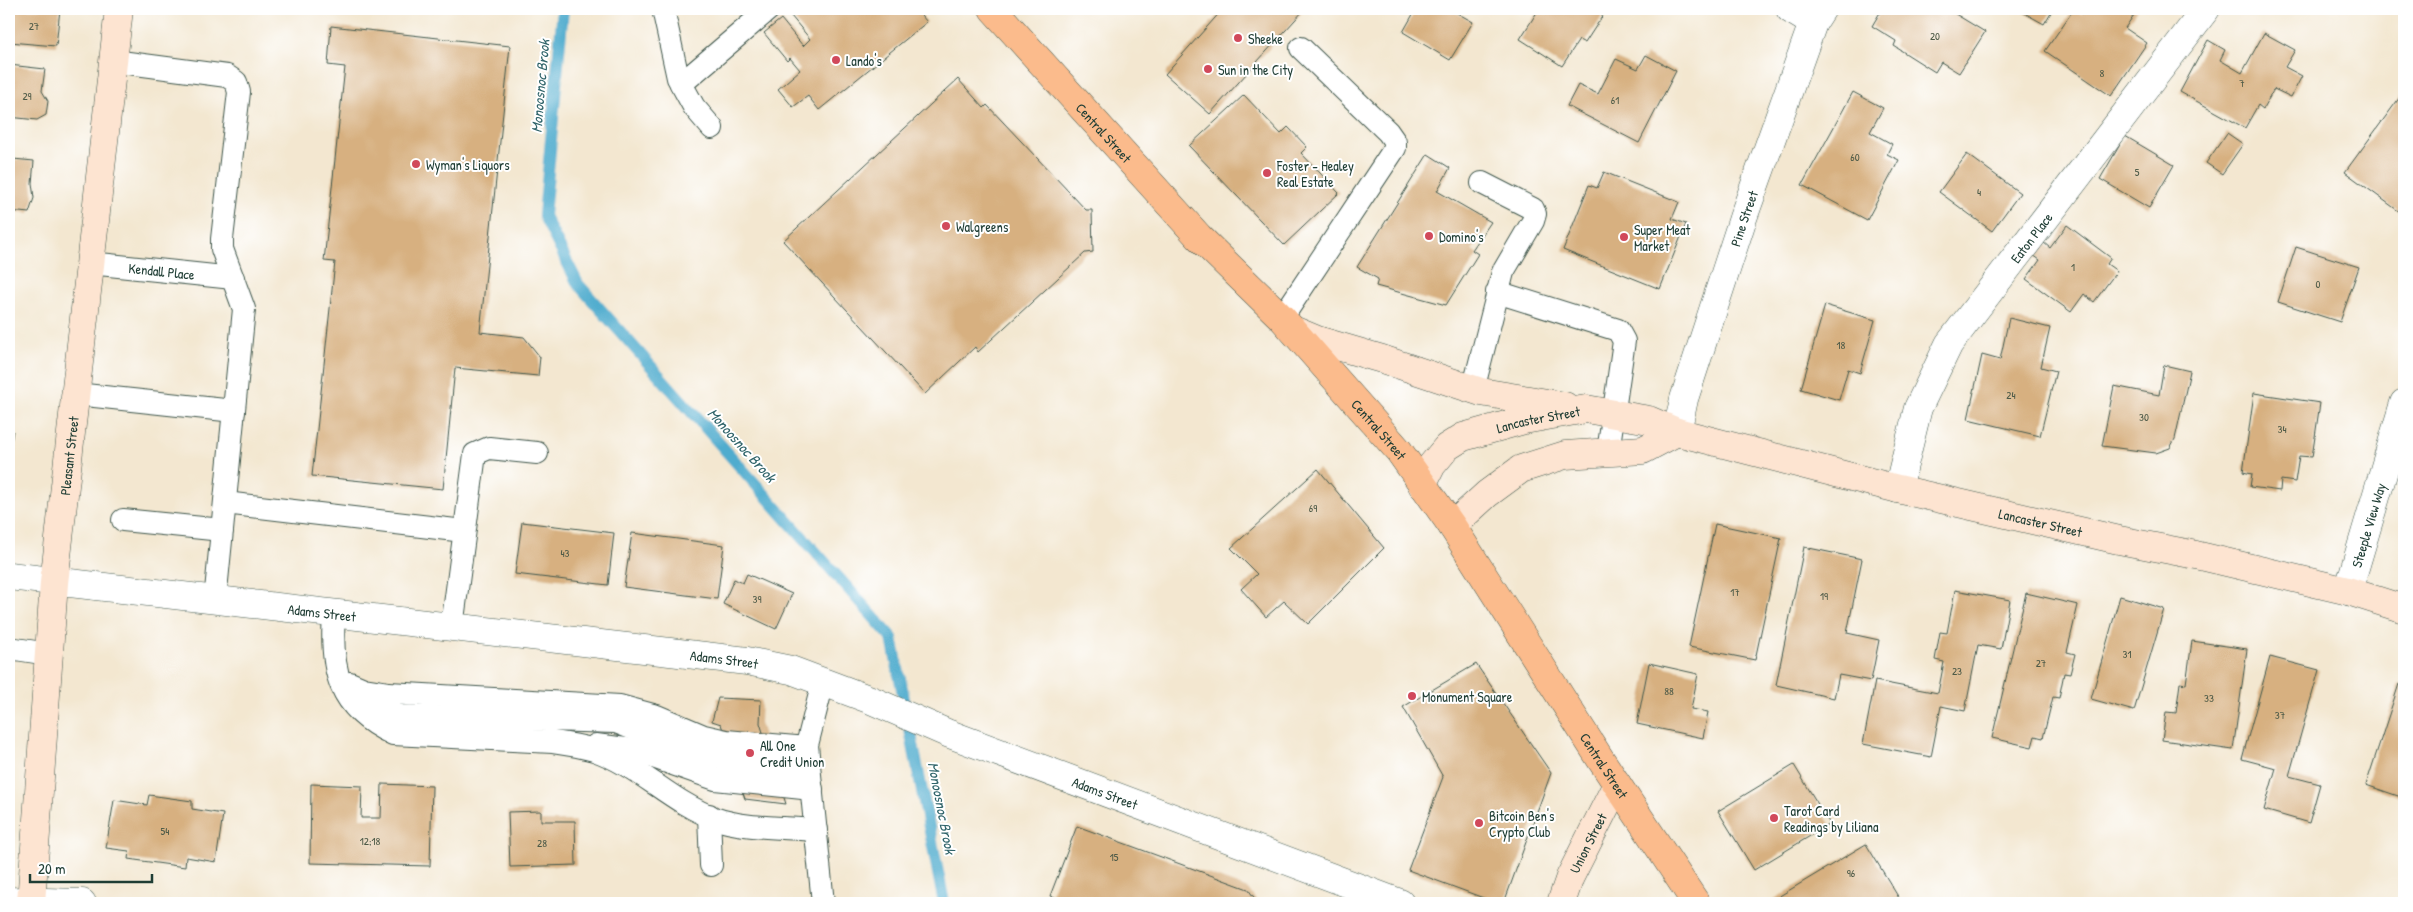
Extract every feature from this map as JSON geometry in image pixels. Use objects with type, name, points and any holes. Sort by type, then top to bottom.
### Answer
[{"type":"main road","name":"Pleasant Street","points":[[23,902],[49,654],[54,583],[119,9]]},
{"type":"main road","name":"Central Street","points":[[993,9],[1199,237],[1288,324],[1399,451],[1452,526],[1617,784],[1696,903]]},
{"type":"main road","points":[[1288,324],[1317,340],[1382,359],[1473,390],[1586,409]]},
{"type":"main road","name":"Lancaster Street","points":[[1422,485],[1432,465],[1447,447],[1463,438],[1524,420],[1586,409],[1649,420],[1677,432],[1898,489],[2119,540],[2196,555],[2348,591],[2404,609]]},
{"type":"main road","points":[[1452,526],[1487,494],[1521,469],[1565,455],[1643,450],[1677,432]]},
{"type":"main road","name":"Union Street","points":[[1561,903],[1570,877],[1617,784]]},
{"type":"street","points":[[1790,9],[1818,16]]},
{"type":"street","name":"Eaton Place","points":[[1898,489],[1918,408],[1950,344],[2206,9]]},
{"type":"street","name":"Pine Street","points":[[1677,432],[1684,399],[1743,218],[1818,16]]},
{"type":"street","name":"Steeple View Way","points":[[2348,591],[2404,403]]},
{"type":"street","name":"Adams Street","points":[[9,576],[54,583],[747,661],[791,670],[872,700],[947,733],[1400,903]]},
{"type":"street","points":[[23,902],[82,903]]},
{"type":"lane","points":[[663,9],[673,62],[681,84],[694,107],[712,128]]},
{"type":"lane","points":[[681,84],[769,9]]},
{"type":"lane","points":[[1288,324],[1395,148],[1395,142],[1388,132],[1302,48]]},
{"type":"lane","points":[[113,61],[228,76],[236,82],[239,92],[222,249],[244,309],[215,601]]},
{"type":"lane","points":[[1473,390],[1503,272],[1533,222],[1535,214],[1533,209],[1482,183]]},
{"type":"lane","name":"Kendall Place","points":[[90,263],[233,278]]},
{"type":"lane","points":[[1497,292],[1618,330],[1624,341],[1608,452]]},
{"type":"lane","points":[[76,394],[234,411]]},
{"type":"lane","points":[[452,627],[474,454],[489,448],[537,453]]},
{"type":"lane","points":[[225,503],[464,531]]},
{"type":"lane","points":[[123,520],[222,530]]},
{"type":"lane","points":[[334,614],[332,645],[334,664],[340,685],[349,700],[362,715],[378,728],[393,734],[553,742],[595,750],[694,809],[709,815],[735,823],[816,830]]},
{"type":"lane","points":[[9,648],[49,654]]},
{"type":"lane","points":[[334,664],[340,674],[351,683],[364,689],[389,693],[620,706],[657,716],[704,736],[726,740],[809,768]]},
{"type":"lane","points":[[823,682],[808,735],[809,768],[823,903]]},
{"type":"lane","points":[[570,745],[614,746],[633,750],[715,779],[809,768]]},
{"type":"lane","points":[[709,815],[712,864]]},
{"type":"building","points":[[9,9],[60,9],[56,46],[9,42]]},
{"type":"building","name":"Lando's","points":[[916,9],[927,22],[819,110],[808,96],[793,107],[778,89],[800,70],[790,58],[787,61],[764,33],[781,19],[803,46],[810,39],[786,10]]},
{"type":"building","points":[[1223,9],[1304,10],[1210,114],[1165,74]]},
{"type":"building","points":[[1416,9],[1450,9],[1473,22],[1450,60],[1403,32]]},
{"type":"building","points":[[1539,9],[1607,9],[1585,43],[1579,40],[1562,66],[1520,39]]},
{"type":"building","points":[[1882,9],[1954,9],[1952,12],[1985,32],[1959,73],[1941,62],[1935,72],[1894,46],[1896,41],[1872,26]]},
{"type":"building","points":[[2017,9],[2053,9],[2044,24]]},
{"type":"building","points":[[2074,9],[2082,14],[2086,9],[2138,9],[2125,28],[2147,43],[2111,96],[2045,51]]},
{"type":"building","name":"Wyman's Liquors","points":[[331,26],[510,46],[480,332],[524,337],[540,357],[538,376],[455,368],[443,489],[312,476],[335,262],[324,261],[345,67],[328,65]]},
{"type":"building","points":[[2264,33],[2295,50],[2285,67],[2302,76],[2291,97],[2274,89],[2263,109],[2258,105],[2245,128],[2180,92],[2208,40],[2225,50],[2220,60],[2242,73]]},
{"type":"building","points":[[1646,55],[1676,71],[1639,143],[1567,106],[1578,85],[1598,94],[1616,59],[1638,69]]},
{"type":"building","points":[[9,65],[45,69],[42,91],[48,101],[46,115],[37,120],[9,117]]},
{"type":"building","name":"Walgreens","points":[[958,79],[984,108],[987,105],[1086,210],[1092,210],[1093,252],[1085,253],[978,352],[975,347],[925,394],[783,241]]},
{"type":"building","points":[[1853,92],[1883,108],[1870,132],[1892,144],[1887,154],[1899,160],[1867,220],[1802,185]]},
{"type":"building","name":"Foster - Healey Real Estate","points":[[1244,95],[1281,134],[1288,127],[1307,147],[1301,153],[1339,193],[1284,245],[1189,146]]},
{"type":"building","points":[[2400,97],[2404,100],[2404,215],[2345,172]]},
{"type":"building","points":[[2227,133],[2243,144],[2222,174],[2206,163]]},
{"type":"building","points":[[2125,136],[2174,165],[2149,208],[2100,179]]},
{"type":"building","points":[[9,152],[14,153],[13,159],[34,161],[32,183],[34,198],[29,213],[9,211]]},
{"type":"building","name":"Domino's","points":[[1428,154],[1450,168],[1437,191],[1491,222],[1472,250],[1478,254],[1446,305],[1376,286],[1378,279],[1357,267]]},
{"type":"building","points":[[1967,154],[2020,193],[1992,231],[1939,192]]},
{"type":"building","name":"Super Meat Market","points":[[1604,172],[1679,202],[1672,219],[1686,224],[1660,289],[1563,250],[1589,185],[1597,188]]},
{"type":"building","points":[[2067,225],[2111,258],[2107,264],[2117,271],[2094,302],[2084,294],[2071,312],[2026,279],[2040,260],[2033,255],[2043,242],[2050,248]]},
{"type":"building","points":[[2296,247],[2359,267],[2340,322],[2278,302]]},
{"type":"building","points":[[1825,305],[1875,320],[1860,373],[1848,369],[1839,400],[1801,389]]},
{"type":"building","points":[[2009,318],[2050,328],[2041,367],[2056,371],[2040,436],[1968,419],[1982,355],[2000,360]]},
{"type":"building","points":[[2164,365],[2190,371],[2175,439],[2170,448],[2156,453],[2102,446],[2114,386],[2159,395]]},
{"type":"building","points":[[2254,393],[2320,403],[2312,457],[2299,456],[2295,482],[2281,480],[2280,491],[2250,487],[2252,474],[2243,472]]},
{"type":"building","points":[[9,428],[13,431],[11,443],[9,444]]},
{"type":"building","points":[[1318,469],[1384,548],[1308,624],[1284,601],[1266,617],[1241,589],[1257,574],[1231,548]]},
{"type":"building","points":[[522,522],[614,533],[608,585],[515,574]]},
{"type":"building","points":[[1715,524],[1781,538],[1755,660],[1689,647]]},
{"type":"building","points":[[632,533],[724,545],[717,599],[624,587]]},
{"type":"building","points":[[1804,547],[1862,559],[1847,633],[1879,640],[1871,681],[1839,675],[1834,698],[1776,685]]},
{"type":"building","points":[[747,574],[792,594],[776,629],[723,604],[734,579],[743,583]]},
{"type":"building","points":[[1955,590],[2010,600],[2001,649],[1978,645],[1965,711],[1941,706],[1931,757],[1863,744],[1875,681],[1938,693],[1944,662],[1935,660],[1940,632],[1947,633]]},
{"type":"building","points":[[2026,593],[2078,605],[2067,652],[2075,654],[2070,674],[2064,673],[2059,698],[2053,697],[2043,738],[2035,736],[2032,747],[1992,738]]},
{"type":"building","points":[[2120,596],[2164,609],[2134,711],[2091,699]]},
{"type":"building","points":[[2192,641],[2247,649],[2233,750],[2162,740],[2166,712],[2176,713],[2180,683],[2186,684]]},
{"type":"building","points":[[2270,657],[2319,670],[2289,776],[2320,784],[2309,823],[2264,810],[2276,768],[2242,759]]},
{"type":"building","points":[[1649,663],[1698,674],[1691,709],[1708,712],[1703,738],[1637,724]]},
{"type":"building","name":"Bitcoin Ben's Crypto Club","points":[[1476,664],[1551,773],[1504,903],[1497,903],[1408,870],[1443,777],[1403,707]]},
{"type":"building","points":[[2399,684],[2404,686],[2404,798],[2366,785]]},
{"type":"building","name":"All One Credit Union","points":[[718,698],[761,700],[760,723],[786,804],[745,799],[721,724],[712,721]]},
{"type":"building","name":"Tarot Card Readings by Liliana","points":[[1794,765],[1830,824],[1754,870],[1718,811]]},
{"type":"building","points":[[311,784],[362,786],[361,818],[381,818],[382,784],[432,786],[430,866],[310,863]]},
{"type":"building","points":[[149,795],[192,801],[192,809],[223,814],[216,862],[186,857],[185,867],[128,859],[129,851],[106,848],[114,800],[147,805]]},
{"type":"building","points":[[541,811],[541,821],[575,821],[576,865],[510,867],[508,812]]},
{"type":"building","points":[[1077,826],[1248,889],[1258,903],[1066,903],[1050,896]]},
{"type":"building","points":[[1866,844],[1902,903],[1768,903]]},
{"type":"waterway","name":"Monoosnoc Brook","points":[[563,9],[544,216],[578,284],[892,638],[944,903]]},
{"type":"place","name":"Sheeke","points":[[1238,38]]},
{"type":"place","name":"Lando's","points":[[836,60]]},
{"type":"place","name":"Sun in the City","points":[[1208,69]]},
{"type":"place","name":"Wyman's Liquors","points":[[416,164]]},
{"type":"place","name":"Foster - Healey Real Estate","points":[[1267,173]]},
{"type":"place","name":"Walgreens","points":[[946,226]]},
{"type":"place","name":"Domino's","points":[[1429,236]]},
{"type":"place","name":"Super Meat Market","points":[[1624,237]]},
{"type":"place","name":"Monument Square","points":[[1412,696]]},
{"type":"place","name":"All One Credit Union","points":[[750,753]]},
{"type":"place","name":"Tarot Card Readings by Liliana","points":[[1774,818]]},
{"type":"place","name":"Bitcoin Ben's Crypto Club","points":[[1479,823]]}]
